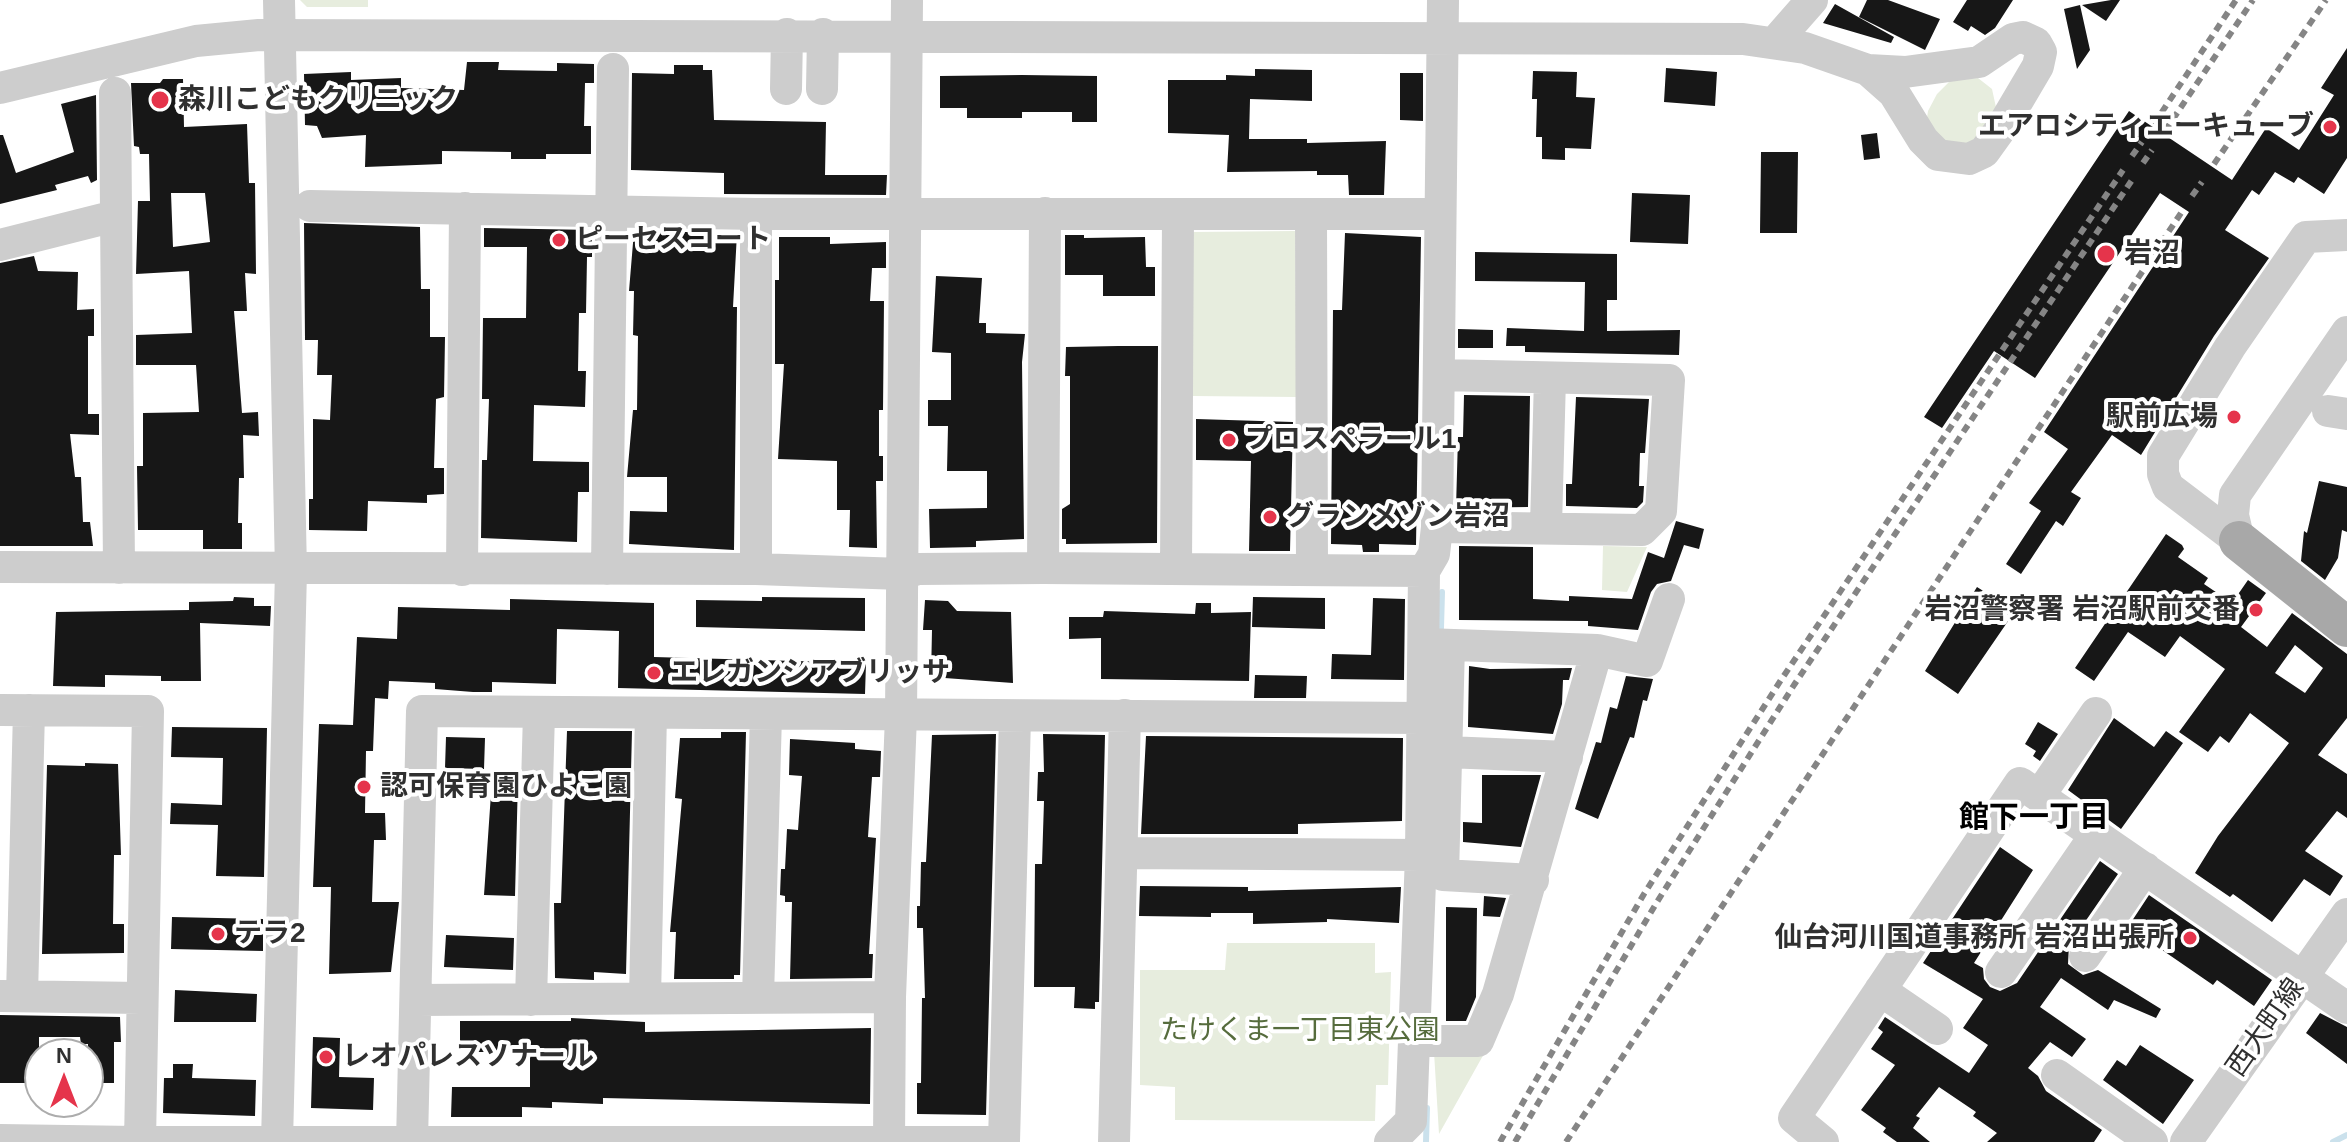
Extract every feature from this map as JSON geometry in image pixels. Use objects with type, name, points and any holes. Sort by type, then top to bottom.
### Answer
[{"type":"main road","points":[[2239,541],[2347,627]]},
{"type":"street","points":[[277,1141],[291,571],[279,0]]},
{"type":"street","points":[[889,1141],[890,997],[901,716],[908,214],[907,0]]},
{"type":"street","points":[[1443,0],[1438,214],[1440,375],[1437,527],[1434,554],[1424,571],[1437,645],[1447,752],[1443,875],[1533,880]]},
{"type":"street","points":[[1776,41],[1812,0]]},
{"type":"street","points":[[2,78],[196,41],[280,34],[907,34],[1776,41],[1868,70],[1916,72],[1979,62],[2013,39],[2023,37],[2036,43],[2041,52],[2038,66],[1984,152],[1957,160],[1938,155],[1923,140],[1894,93],[1868,70]]},
{"type":"street","points":[[786,89],[787,34]]},
{"type":"street","points":[[822,89],[823,34]]},
{"type":"street","points":[[1979,62],[2009,88],[2011,108]]},
{"type":"street","points":[[607,569],[613,69]]},
{"type":"street","points":[[115,93],[119,568]]},
{"type":"street","points":[[310,206],[756,214],[1438,214]]},
{"type":"street","points":[[462,570],[465,208]]},
{"type":"street","points":[[1043,568],[1045,213]]},
{"type":"street","points":[[756,214],[756,569]]},
{"type":"street","points":[[1176,568],[1178,215]]},
{"type":"street","points":[[1311,215],[1312,568]]},
{"type":"street","points":[[0,245],[115,216]]},
{"type":"street","points":[[2239,541],[2168,487],[2163,474],[2163,456],[2214,372],[2306,237],[2347,235]]},
{"type":"street","points":[[2239,541],[2233,515],[2235,495],[2347,332]]},
{"type":"street","points":[[1437,527],[1546,526],[1642,530],[1661,511],[1669,380],[1440,375]]},
{"type":"street","points":[[1546,526],[1550,378]]},
{"type":"street","points":[[0,567],[291,571],[756,569],[902,574],[918,569],[1043,568],[1424,571]]},
{"type":"street","points":[[1437,645],[1597,650],[1647,661],[1669,599]]},
{"type":"street","points":[[1390,1142],[1411,1121],[1421,855],[1421,718],[1437,645]]},
{"type":"street","points":[[1414,1041],[1478,1041],[1498,994],[1533,880],[1597,650]]},
{"type":"street","points":[[141,998],[11,996],[15,710],[148,711],[141,1142]]},
{"type":"street","points":[[412,1142],[422,711],[1421,718]]},
{"type":"street","points":[[531,1000],[539,713]]},
{"type":"street","points":[[645,998],[651,713]]},
{"type":"street","points":[[2039,796],[2096,713]]},
{"type":"street","points":[[758,997],[766,715]]},
{"type":"street","points":[[1114,1142],[1125,715]]},
{"type":"street","points":[[0,1140],[1002,1142],[1015,717]]},
{"type":"street","points":[[1447,752],[1567,757]]},
{"type":"street","points":[[1823,1142],[1794,1118],[2020,783],[2347,1008]]},
{"type":"street","points":[[2001,972],[2096,834]]},
{"type":"street","points":[[1122,853],[1421,855]]},
{"type":"street","points":[[2085,956],[2145,868]]},
{"type":"street","name":"西大町線","points":[[2186,1142],[2347,914]]},
{"type":"street","points":[[1880,990],[1937,1029]]},
{"type":"street","points":[[416,1000],[890,997]]},
{"type":"street","points":[[2057,1075],[2152,1142]]},
{"type":"green space","points":[[300,0],[368,0],[368,7],[307,7]]},
{"type":"green space","points":[[1978,78],[1992,89],[1997,112],[1968,151],[1925,131],[1928,111],[1937,94],[1950,81]]},
{"type":"green space","points":[[1295,231],[1297,397],[1192,396],[1193,232]]},
{"type":"green space","points":[[1603,546],[1647,547],[1627,592],[1602,590]]},
{"type":"green space","name":"たけくま一丁目東公園","points":[[1227,943],[1375,943],[1375,973],[1391,972],[1388,1085],[1376,1085],[1375,1121],[1175,1120],[1175,1087],[1140,1085],[1140,970],[1225,970]]},
{"type":"green space","points":[[1434,1052],[1485,1052],[1439,1134]]},
{"type":"building","points":[[1867,0],[1888,0],[1940,19],[1925,50],[1859,17]]},
{"type":"building","points":[[1967,0],[2013,0],[1995,28],[1985,35],[1971,26],[1968,31],[1953,22]]},
{"type":"building","points":[[2111,0],[2120,0],[2106,21],[2082,5]]},
{"type":"building","points":[[1835,4],[1894,37],[1891,43],[1823,23]]},
{"type":"building","points":[[2080,5],[2090,50],[2077,69],[2064,9]]},
{"type":"building","points":[[2347,48],[2347,158],[2324,194],[2298,177],[2294,183],[2275,172],[2259,195],[2252,190],[2225,230],[2269,258],[2214,336],[2141,455],[2112,435],[2071,492],[2081,498],[2063,526],[2056,521],[2021,574],[2006,564],[2041,511],[2029,503],[2068,449],[2044,432],[2189,212],[2160,193],[2035,378],[1994,351],[1942,428],[1924,417],[2129,111],[2232,180],[2266,128],[2299,150],[2334,95],[2321,88]]},
{"type":"building","points":[[467,62],[499,62],[498,70],[557,71],[557,63],[594,64],[594,83],[585,83],[584,126],[591,126],[591,154],[546,154],[546,159],[511,159],[511,152],[442,151],[442,164],[365,167],[366,135],[322,138],[317,126],[305,125],[304,74],[351,72],[351,80],[401,78],[401,88],[464,90]]},
{"type":"building","points":[[674,65],[703,65],[703,70],[712,70],[714,120],[826,122],[825,175],[887,175],[886,195],[724,194],[724,173],[631,170],[632,73],[674,74]]},
{"type":"building","points":[[1666,68],[1717,72],[1715,106],[1664,102]]},
{"type":"building","points":[[1255,69],[1312,70],[1312,101],[1250,99],[1249,139],[1307,139],[1307,143],[1386,141],[1384,195],[1349,195],[1348,175],[1317,175],[1317,171],[1227,172],[1229,135],[1168,133],[1168,80],[1226,80],[1226,75],[1255,76]]},
{"type":"building","points":[[1533,71],[1577,72],[1576,97],[1595,98],[1591,149],[1565,148],[1565,160],[1542,159],[1542,137],[1536,137],[1537,99],[1532,99]]},
{"type":"building","points":[[1400,73],[1423,73],[1423,121],[1400,120]]},
{"type":"building","points":[[940,76],[1097,76],[1097,122],[1072,122],[1072,112],[1022,112],[1022,118],[967,118],[967,108],[940,108]]},
{"type":"building","points":[[163,79],[183,79],[184,127],[247,124],[249,183],[255,183],[256,274],[245,273],[247,311],[234,311],[242,413],[258,412],[259,436],[243,435],[244,478],[239,478],[238,523],[242,523],[242,549],[203,549],[203,530],[138,530],[137,466],[143,466],[143,413],[199,412],[196,365],[136,365],[136,335],[192,333],[189,271],[136,274],[138,201],[150,201],[149,154],[140,154],[139,147],[134,146],[131,83],[160,83]],"holes":[[[171,193],[205,193],[210,242],[173,247]]]},
{"type":"building","points":[[96,95],[97,180],[91,183],[88,176],[55,185],[57,190],[0,204],[0,135],[3,135],[16,173],[74,152],[61,104]]},
{"type":"building","points":[[1877,133],[1880,158],[1864,160],[1861,135]]},
{"type":"building","points":[[1761,152],[1798,152],[1797,233],[1760,233]]},
{"type":"building","points":[[1632,193],[1690,195],[1688,244],[1630,242]]},
{"type":"building","points":[[304,223],[420,227],[421,289],[430,289],[430,337],[445,337],[444,397],[436,399],[434,468],[444,468],[444,494],[427,495],[427,503],[368,501],[367,531],[309,530],[309,499],[313,499],[313,419],[330,420],[332,375],[317,375],[318,340],[305,340]]},
{"type":"building","points":[[484,228],[592,230],[592,257],[587,257],[586,313],[579,313],[578,371],[586,371],[585,407],[534,405],[533,461],[589,462],[589,492],[578,492],[577,542],[481,538],[482,460],[487,460],[489,399],[482,399],[483,318],[526,318],[527,247],[484,247]]},
{"type":"building","points":[[634,231],[737,233],[733,307],[737,307],[734,550],[629,544],[630,511],[667,512],[667,477],[627,477],[633,410],[637,410],[638,336],[633,335],[634,291],[629,291]]},
{"type":"building","points":[[1345,233],[1421,237],[1416,545],[1379,544],[1379,552],[1363,552],[1362,545],[1331,544],[1333,310],[1342,310]]},
{"type":"building","points":[[1065,235],[1084,235],[1084,238],[1145,237],[1146,267],[1155,267],[1155,296],[1103,296],[1103,275],[1065,275]]},
{"type":"building","points":[[779,237],[830,237],[830,244],[886,242],[886,268],[872,268],[870,301],[884,301],[883,410],[879,410],[879,456],[883,456],[883,481],[876,481],[877,548],[849,547],[850,510],[837,510],[837,461],[778,459],[784,364],[775,364],[775,280],[779,280]]},
{"type":"building","points":[[1475,252],[1617,254],[1617,300],[1607,300],[1607,331],[1680,330],[1679,355],[1525,352],[1525,346],[1506,346],[1507,328],[1584,331],[1585,282],[1475,281]]},
{"type":"building","points":[[34,256],[38,271],[78,272],[77,310],[94,309],[94,336],[88,336],[88,414],[99,414],[99,435],[70,434],[75,477],[81,477],[83,522],[90,522],[93,546],[0,546],[0,263]]},
{"type":"building","points":[[936,276],[982,278],[979,323],[986,323],[986,333],[1025,334],[1022,362],[1024,539],[976,541],[976,547],[930,548],[929,509],[987,508],[987,471],[947,471],[948,426],[928,426],[928,400],[951,400],[951,353],[932,352]]},
{"type":"building","points":[[1458,329],[1493,330],[1493,348],[1458,348]]},
{"type":"building","points":[[1158,346],[1157,543],[1066,544],[1066,539],[1062,539],[1062,509],[1070,504],[1070,376],[1065,376],[1066,347]]},
{"type":"building","points":[[1464,395],[1530,396],[1528,507],[1456,508],[1458,437],[1463,437]]},
{"type":"building","points":[[1576,397],[1649,399],[1645,453],[1640,453],[1639,486],[1644,486],[1643,502],[1637,508],[1566,506],[1566,484],[1572,484]]},
{"type":"building","points":[[1196,419],[1293,422],[1290,551],[1249,551],[1251,461],[1196,460]]},
{"type":"building","points":[[2319,481],[2347,487],[2347,532],[2342,530],[2338,558],[2325,580],[2301,561],[2304,531],[2307,533]]},
{"type":"building","points":[[1676,521],[1704,529],[1699,549],[1684,545],[1671,581],[1657,584],[1651,592],[1638,630],[1588,626],[1588,621],[1459,620],[1459,546],[1533,547],[1533,599],[1569,601],[1569,596],[1632,599],[1648,552],[1664,558]]},
{"type":"building","points":[[2166,534],[2182,545],[2184,549],[2178,557],[2208,578],[2204,584],[2232,603],[2248,580],[2266,593],[2241,627],[2267,647],[2292,613],[2347,654],[2347,718],[2318,755],[2347,774],[2347,818],[2337,811],[2305,851],[2343,876],[2330,896],[2304,879],[2272,922],[2233,894],[2230,897],[2195,873],[2218,836],[2289,743],[2250,713],[2229,743],[2220,736],[2208,752],[2179,732],[2225,669],[2180,636],[2165,657],[2128,632],[2094,681],[2075,668]],"holes":[[[2295,645],[2323,668],[2305,693],[2275,673]]]},
{"type":"building","points":[[1977,587],[2015,611],[1958,694],[1925,671]]},
{"type":"building","points":[[234,597],[254,598],[254,606],[271,606],[270,626],[200,623],[201,681],[161,681],[161,676],[105,675],[105,687],[53,686],[56,612],[189,610],[189,602],[233,601]]},
{"type":"building","points":[[762,597],[865,598],[865,631],[696,627],[696,600],[762,601]]},
{"type":"building","points":[[1253,597],[1325,598],[1325,629],[1252,627]]},
{"type":"building","points":[[1373,598],[1405,599],[1404,680],[1331,679],[1332,654],[1371,655]]},
{"type":"building","points":[[510,599],[654,603],[654,657],[866,663],[865,694],[618,688],[619,631],[557,629],[556,684],[492,682],[492,692],[473,692],[435,689],[435,683],[389,681],[388,699],[375,698],[373,751],[366,751],[365,813],[385,813],[386,840],[374,840],[372,902],[399,902],[391,972],[329,974],[331,887],[313,887],[319,724],[353,725],[357,637],[397,639],[398,607],[510,610]]},
{"type":"building","points":[[925,600],[948,601],[957,611],[1011,612],[1013,683],[931,677],[932,630],[923,630]]},
{"type":"building","points":[[1196,603],[1211,603],[1211,613],[1251,612],[1249,681],[1101,679],[1101,638],[1069,639],[1069,617],[1103,617],[1104,611],[1195,614]]},
{"type":"building","points":[[1469,666],[1490,669],[1572,668],[1569,680],[1563,680],[1562,704],[1553,734],[1468,727]]},
{"type":"building","points":[[1255,675],[1307,676],[1306,698],[1254,698]]},
{"type":"building","points":[[1626,676],[1653,679],[1647,701],[1643,700],[1634,738],[1630,737],[1598,819],[1575,809],[1596,742],[1601,743],[1610,707],[1617,709]]},
{"type":"building","points":[[2114,718],[2154,747],[2166,731],[2183,743],[2121,829],[2068,790]]},
{"type":"building","points":[[2038,722],[2058,734],[2040,761],[2033,756],[2036,751],[2025,744]]},
{"type":"building","points":[[172,727],[267,728],[264,877],[216,876],[218,825],[170,824],[171,803],[222,805],[223,758],[171,757]]},
{"type":"building","points":[[567,731],[632,731],[626,974],[594,972],[594,980],[555,978],[554,903],[561,903]]},
{"type":"building","points":[[721,732],[746,732],[740,975],[734,975],[734,979],[674,979],[676,932],[670,932],[682,799],[675,798],[680,738],[721,738]]},
{"type":"building","points":[[996,734],[986,1115],[917,1114],[917,1083],[921,1083],[922,998],[925,998],[923,928],[917,928],[917,906],[920,906],[921,862],[926,862],[932,735]]},
{"type":"building","points":[[1043,734],[1105,735],[1099,1002],[1095,1002],[1095,1009],[1074,1008],[1075,987],[1034,987],[1035,864],[1042,864],[1044,801],[1037,801],[1038,772],[1044,772]]},
{"type":"building","points":[[1146,736],[1403,738],[1402,821],[1298,824],[1298,834],[1141,834]]},
{"type":"building","points":[[446,737],[485,738],[484,769],[445,768]]},
{"type":"building","points":[[790,739],[855,743],[855,749],[881,751],[880,777],[872,777],[868,837],[876,838],[869,954],[873,954],[872,978],[790,979],[792,902],[785,902],[785,896],[780,895],[781,869],[785,869],[787,829],[798,830],[802,776],[789,775]]},
{"type":"building","points":[[85,763],[118,764],[121,855],[114,855],[113,924],[124,924],[124,953],[42,954],[47,765],[85,766]]},
{"type":"building","points":[[1482,775],[1541,775],[1521,847],[1463,842],[1463,822],[1482,823]]},
{"type":"building","points":[[492,779],[518,779],[515,896],[484,895]]},
{"type":"building","points":[[2000,847],[2033,870],[1974,963],[1983,968],[1984,979],[1990,987],[2000,991],[2017,983],[2100,861],[2118,874],[2069,945],[2068,964],[2083,975],[2098,970],[2161,1009],[2156,1018],[2114,1000],[2108,1010],[2061,978],[2040,1007],[2086,1039],[2072,1057],[2050,1042],[2028,1068],[2038,1076],[2046,1091],[2102,1130],[2094,1142],[1987,1142],[1997,1133],[1973,1116],[1976,1112],[1939,1087],[1916,1116],[1920,1118],[1913,1128],[1930,1142],[1897,1142],[1883,1132],[1886,1128],[1861,1110],[1895,1065],[1871,1049],[1883,1032],[1878,1028],[1885,1017],[1969,1073],[1988,1045],[1963,1028],[1983,999],[1923,963]]},
{"type":"building","points":[[1140,886],[1248,887],[1248,891],[1401,887],[1399,923],[1327,919],[1327,922],[1253,924],[1253,913],[1211,913],[1211,917],[1139,916]]},
{"type":"building","points":[[2149,895],[2272,980],[2254,1006],[2217,980],[2213,985],[2136,932],[2130,941],[2122,936]]},
{"type":"building","points":[[1484,896],[1506,898],[1500,917],[1483,916]]},
{"type":"building","points":[[1446,907],[1477,908],[1476,997],[1466,1021],[1446,1021]]},
{"type":"building","name":"テラ2","points":[[172,917],[263,919],[263,951],[171,949]]},
{"type":"building","points":[[446,935],[514,938],[513,970],[444,967]]},
{"type":"building","points":[[175,990],[257,994],[256,1022],[174,1022]]},
{"type":"building","points":[[2320,1013],[2347,1027],[2347,1064],[2306,1033]]},
{"type":"building","points":[[0,1015],[120,1017],[121,1042],[114,1042],[114,1083],[104,1083],[104,1038],[39,1037],[24,1038],[24,1083],[0,1083]]},
{"type":"building","points":[[571,1018],[645,1022],[645,1032],[871,1028],[870,1104],[603,1098],[603,1104],[552,1102],[552,1108],[522,1107],[522,1117],[451,1117],[452,1087],[530,1087],[530,1052],[460,1052],[460,1021],[571,1021]]},
{"type":"building","name":"レオパレスソナール","points":[[313,1037],[340,1038],[339,1077],[374,1078],[373,1110],[311,1108]]},
{"type":"building","points":[[2140,1045],[2194,1080],[2163,1124],[2103,1080],[2117,1060],[2126,1066]]},
{"type":"building","points":[[173,1064],[193,1064],[192,1078],[256,1080],[255,1116],[163,1113],[164,1078],[173,1078]]},
{"type":"waterway","points":[[1441,628],[1442,592]]},
{"type":"waterway","points":[[1426,1142],[1427,1108]]},
{"type":"waterway","points":[[2333,1142],[2347,1135]]},
{"type":"railway","points":[[2154,124],[2236,0]]},
{"type":"railway","points":[[2165,131],[2253,0]]},
{"type":"railway","points":[[2214,164],[2326,0]]},
{"type":"railway","points":[[2132,156],[2142,142]]},
{"type":"railway","points":[[2143,163],[2152,150]]},
{"type":"railway","points":[[1500,1142],[1644,894],[1781,680],[2123,170]]},
{"type":"railway","points":[[1515,1142],[1657,902],[1794,685],[2134,177]]},
{"type":"railway","points":[[2192,196],[2202,182]]},
{"type":"railway","points":[[1566,1142],[2183,210]]},
{"type":"place","name":"森川こどもクリニック","points":[[160,100]]},
{"type":"place","name":"エアロシティエーキューブ","points":[[2330,127]]},
{"type":"place","name":"ピーセスコート","points":[[559,240]]},
{"type":"place","name":"岩沼","points":[[2106,254]]},
{"type":"place","name":"駅前広場","points":[[2234,417]]},
{"type":"place","name":"プロスペラール1","points":[[1229,440]]},
{"type":"place","name":"グランメゾン岩沼","points":[[1270,517]]},
{"type":"place","name":"岩沼警察署 岩沼駅前交番","points":[[2256,610]]},
{"type":"place","name":"エレガンシアブリッサ","points":[[654,673]]},
{"type":"place","name":"認可保育園ひよこ園","points":[[364,787]]},
{"type":"place","name":"テラ2","points":[[218,934]]},
{"type":"place","name":"仙台河川国道事務所 岩沼出張所","points":[[2190,938]]},
{"type":"place","name":"レオパレスソナール","points":[[326,1057]]},
{"type":"district","name":"館下一丁目","points":[[2034,819]]}]
